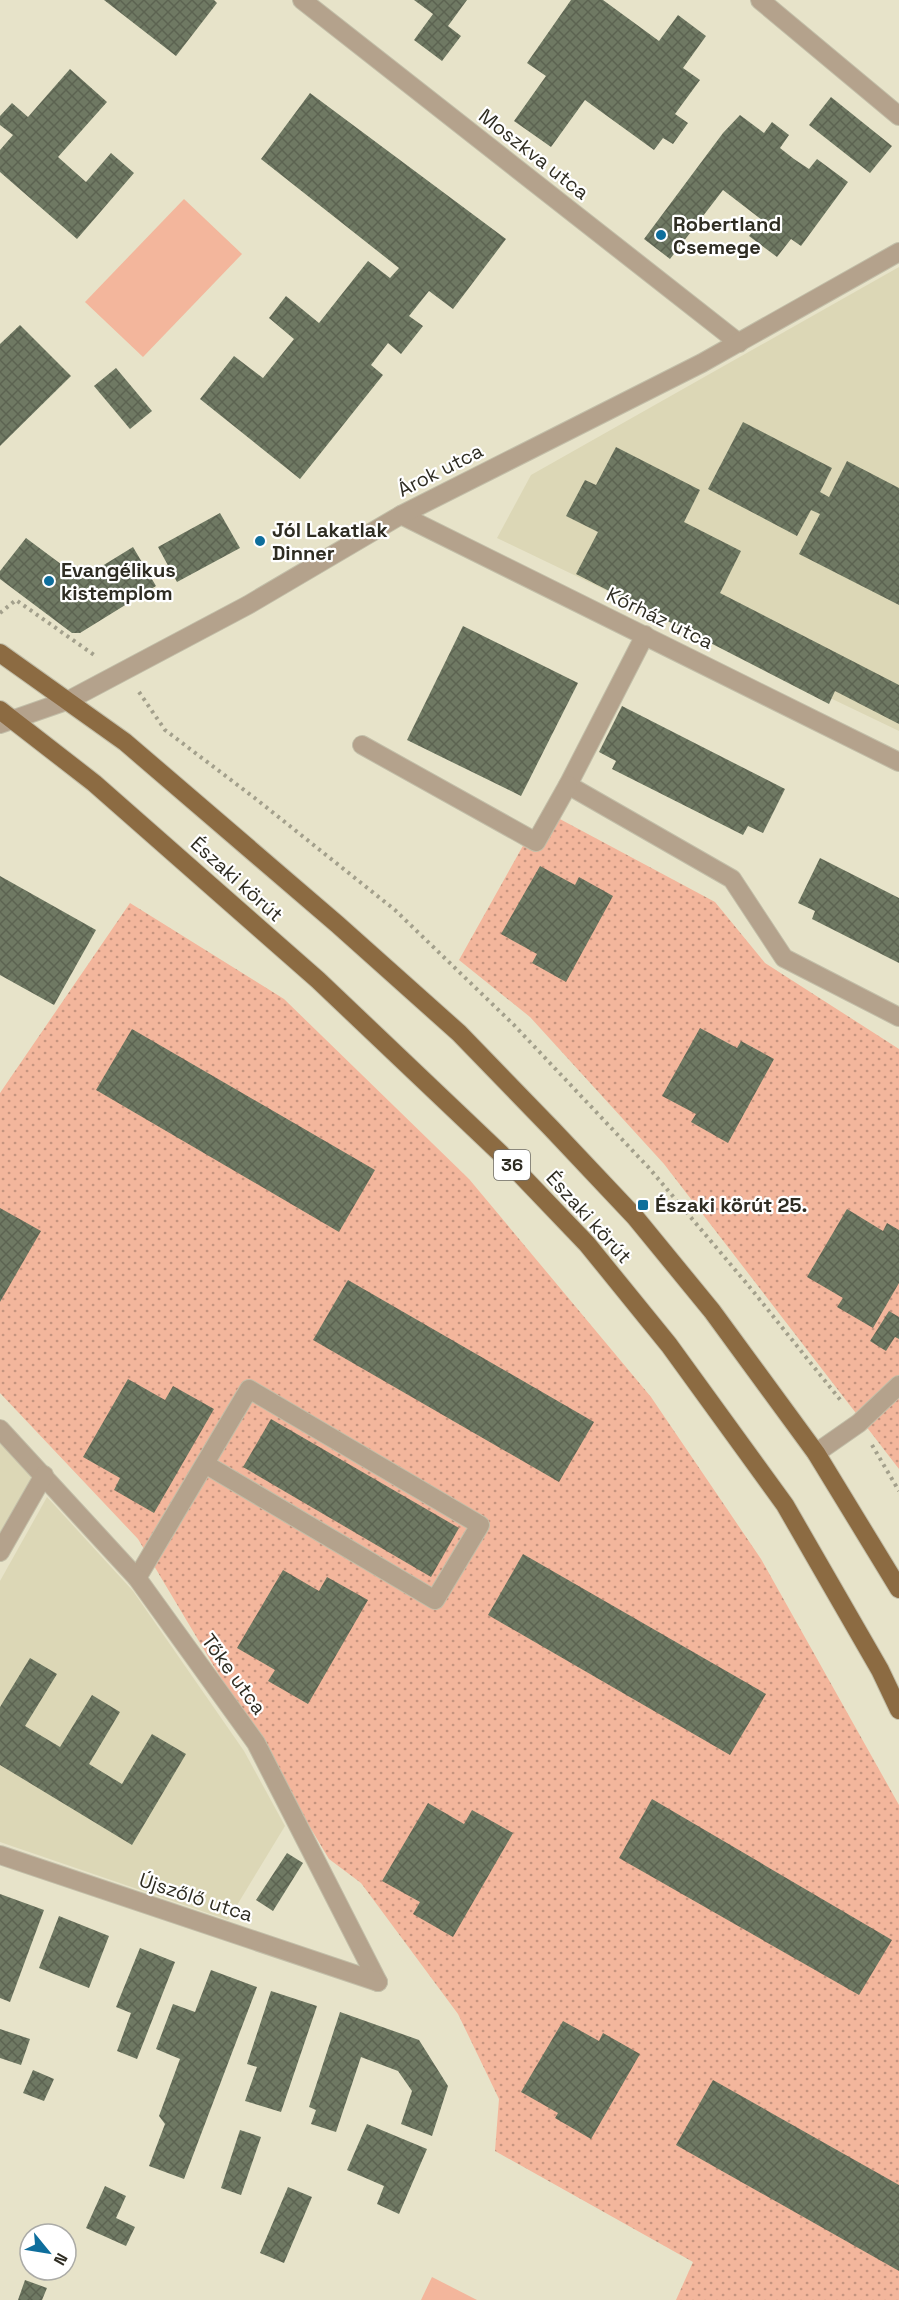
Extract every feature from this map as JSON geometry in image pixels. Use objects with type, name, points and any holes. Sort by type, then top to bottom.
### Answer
[{"type":"main road","name":"Északi körút","points":[[0,653],[69,700],[140,754],[459,1033],[635,1217],[712,1311],[816,1453],[899,1589]]},
{"type":"main road","name":"Északi körút","points":[[4,718],[127,811],[318,980],[500,1153],[587,1244],[669,1345],[784,1505],[880,1670],[899,1710]]},
{"type":"street","name":"Moszkva utca","points":[[302,0],[739,343]]},
{"type":"street","points":[[760,0],[899,116]]},
{"type":"street","name":"Árok utca","points":[[4,718],[69,700],[248,604],[401,515],[739,343],[899,252]]},
{"type":"street","name":"Kórház utca","points":[[401,515],[899,762]]},
{"type":"street","points":[[362,745],[536,842],[645,635]]},
{"type":"street","points":[[568,785],[732,879],[784,958],[899,1017]]},
{"type":"street","points":[[816,1453],[859,1423],[899,1385]]},
{"type":"street","points":[[137,1578],[249,1389],[480,1525],[435,1600],[205,1464]]},
{"type":"street","name":"Tőke utca","points":[[0,1429],[137,1578],[256,1743],[378,1982]]},
{"type":"street","points":[[0,1552],[44,1475]]},
{"type":"street","name":"Újszőlő utca","points":[[0,1856],[378,1982]]},
{"type":"path","points":[[0,613],[16,600],[86,648],[138,690],[153,709],[165,730],[256,798],[395,910],[514,1025],[649,1168],[748,1285],[859,1423],[899,1491]]},
{"type":"shaded area","points":[[184,199],[242,254],[143,357],[85,302]]},
{"type":"shaded area","points":[[899,267],[899,731],[497,538],[531,475]]},
{"type":"shaded area","points":[[543,810],[715,902],[765,963],[899,1049],[899,1469],[664,1164],[530,1017],[459,960]]},
{"type":"shaded area","points":[[130,903],[284,999],[469,1179],[651,1397],[761,1559],[899,1805],[899,2300],[676,2300],[693,2262],[495,2151],[499,2099],[458,2014],[361,1883],[329,1859],[138,1539],[0,1393],[0,1093]]},
{"type":"shaded area","points":[[0,1429],[44,1475],[0,1552]]},
{"type":"shaded area","points":[[47,1497],[133,1591],[244,1751],[285,1826],[228,1920],[0,1842],[0,1581]]},
{"type":"shaded area","points":[[432,2277],[477,2300],[421,2300]]},
{"type":"building","points":[[104,0],[214,0],[217,3],[176,56]]},
{"type":"building","points":[[414,0],[467,0],[448,26],[461,36],[442,61],[414,40],[433,14]]},
{"type":"building","points":[[571,0],[603,0],[659,41],[678,15],[706,36],[683,68],[700,80],[675,114],[688,123],[673,144],[663,138],[654,150],[585,100],[551,147],[514,121],[546,76],[527,63]]},
{"type":"building","points":[[70,69],[107,102],[58,157],[86,182],[111,153],[134,173],[77,239],[0,172],[0,150],[13,135],[0,125],[0,116],[12,103],[28,117]]},
{"type":"building","points":[[310,93],[506,239],[453,309],[429,291],[409,316],[423,326],[401,354],[388,343],[371,365],[383,375],[300,479],[200,399],[234,356],[263,378],[294,339],[269,318],[286,296],[319,323],[368,261],[390,278],[399,268],[261,159]]},
{"type":"building","points":[[831,97],[892,146],[870,173],[809,125]]},
{"type":"building","points":[[740,115],[764,133],[772,122],[789,135],[780,148],[809,169],[817,159],[848,182],[801,246],[791,239],[777,257],[749,236],[762,220],[723,190],[670,259],[644,239],[723,133]]},
{"type":"building","points":[[20,325],[71,376],[0,446],[0,344]]},
{"type":"building","points":[[116,368],[152,411],[130,429],[94,386]]},
{"type":"building","points":[[743,422],[832,468],[820,492],[829,497],[847,461],[899,488],[899,605],[799,554],[820,514],[811,510],[797,536],[708,489]]},
{"type":"building","points":[[616,447],[700,490],[684,522],[741,551],[720,593],[899,685],[899,724],[835,691],[829,704],[576,574],[598,532],[566,516],[585,480],[596,485]]},
{"type":"building","points":[[220,513],[240,548],[177,582],[158,547]]},
{"type":"building","points":[[26,538],[81,579],[133,547],[156,586],[80,633],[72,633],[0,579],[0,571]]},
{"type":"building","points":[[463,626],[578,683],[521,796],[407,740]]},
{"type":"building","points":[[622,706],[785,789],[763,833],[748,826],[743,835],[612,769],[616,761],[599,752]]},
{"type":"building","points":[[820,858],[899,898],[899,963],[812,919],[815,911],[798,903]]},
{"type":"building","points":[[540,866],[575,885],[579,877],[613,896],[566,982],[532,963],[537,954],[501,934]]},
{"type":"building","points":[[0,876],[96,930],[54,1005],[0,975]]},
{"type":"building","points":[[700,1028],[737,1048],[741,1041],[774,1059],[728,1143],[691,1122],[696,1114],[662,1096]]},
{"type":"building","points":[[132,1029],[375,1170],[339,1232],[96,1090]]},
{"type":"building","points":[[0,1208],[41,1231],[0,1302]]},
{"type":"building","points":[[847,1209],[883,1231],[887,1223],[899,1230],[899,1283],[873,1328],[837,1307],[843,1298],[807,1277]]},
{"type":"building","points":[[348,1280],[594,1422],[559,1482],[313,1340]]},
{"type":"building","points":[[889,1311],[899,1317],[899,1339],[895,1337],[886,1351],[870,1341]]},
{"type":"building","points":[[128,1379],[165,1400],[173,1386],[214,1409],[154,1513],[114,1490],[120,1478],[83,1457]]},
{"type":"building","points":[[271,1419],[459,1528],[431,1577],[243,1467]]},
{"type":"building","points":[[523,1554],[766,1694],[730,1755],[488,1615]]},
{"type":"building","points":[[283,1570],[319,1591],[327,1577],[368,1600],[308,1704],[268,1681],[275,1670],[237,1648]]},
{"type":"building","points":[[30,1658],[57,1674],[25,1726],[60,1747],[92,1695],[120,1712],[89,1764],[122,1784],[152,1734],[186,1754],[132,1845],[0,1765],[0,1707]]},
{"type":"building","points":[[652,1799],[892,1940],[859,1995],[619,1858]]},
{"type":"building","points":[[428,1803],[464,1824],[472,1810],[513,1833],[453,1937],[413,1914],[420,1902],[382,1881]]},
{"type":"building","points":[[287,1853],[303,1863],[273,1911],[256,1900]]},
{"type":"building","points":[[0,1894],[44,1910],[10,2002],[0,1998]]},
{"type":"building","points":[[59,1916],[109,1936],[89,1988],[39,1968]]},
{"type":"building","points":[[140,1948],[175,1962],[137,2059],[117,2051],[131,2013],[116,2007]]},
{"type":"building","points":[[211,1970],[257,1987],[184,2179],[149,2166],[165,2124],[159,2116],[180,2059],[156,2049],[173,2004],[195,2012]]},
{"type":"building","points":[[271,1991],[317,2006],[281,2112],[245,2101],[257,2067],[247,2064]]},
{"type":"building","points":[[340,2012],[419,2040],[448,2086],[432,2136],[401,2124],[412,2091],[398,2071],[361,2057],[336,2132],[311,2124],[316,2110],[309,2107]]},
{"type":"building","points":[[563,2021],[599,2041],[603,2033],[640,2054],[591,2139],[555,2118],[558,2113],[521,2092]]},
{"type":"building","points":[[0,2029],[30,2039],[21,2065],[0,2058]]},
{"type":"building","points":[[33,2070],[54,2079],[44,2101],[23,2093]]},
{"type":"building","points":[[713,2080],[899,2185],[899,2271],[676,2145]]},
{"type":"building","points":[[367,2124],[427,2149],[399,2214],[377,2204],[384,2186],[347,2170]]},
{"type":"building","points":[[240,2130],[261,2137],[241,2195],[221,2188]]},
{"type":"building","points":[[105,2186],[126,2196],[116,2218],[135,2227],[126,2246],[86,2228]]},
{"type":"building","points":[[288,2187],[312,2197],[284,2263],[260,2253]]},
{"type":"building","points":[[24,2282],[47,2288],[42,2300],[18,2300]]},
{"type":"place","name":"Robertland Csemege","points":[[661,235]]},
{"type":"place","name":"Jól Lakatlak Dinner","points":[[260,541]]},
{"type":"place","name":"Evangélikus kistemplom","points":[[49,581]]},
{"type":"place","name":"Északi körút 25.","points":[[643,1205]]}]
